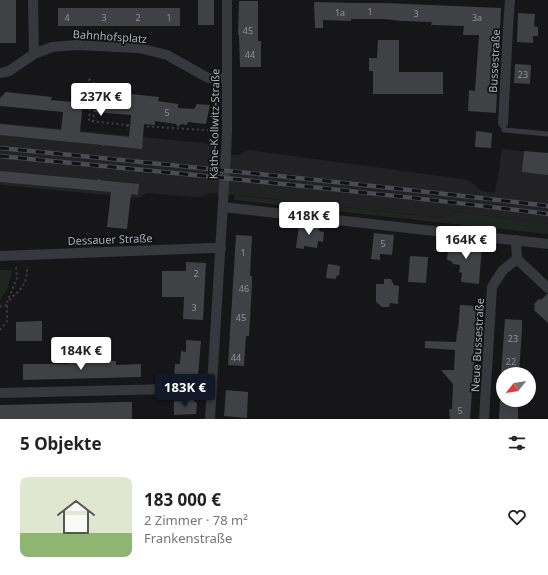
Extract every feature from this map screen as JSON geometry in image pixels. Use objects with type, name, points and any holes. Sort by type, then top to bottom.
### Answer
[{"type":"street","points":[[33,0],[34,54]]},
{"type":"street","name":"Käthe-Kollwitz-Straße","points":[[210,419],[227,131],[227,0]]},
{"type":"street","name":"Bussestraße","points":[[503,123],[510,0]]},
{"type":"street","name":"Bahnhofsplatz","points":[[0,73],[9,71],[34,54],[52,47],[76,45],[139,48],[167,55],[208,78],[227,78]]},
{"type":"street","points":[[223,207],[548,244]]},
{"type":"street","points":[[516,240],[518,259],[548,288]]},
{"type":"street","name":"Dessauer Straße","points":[[0,256],[221,248]]},
{"type":"street","name":"Neue Bussestraße","points":[[484,419],[492,288],[503,270],[518,259]]},
{"type":"street","points":[[0,393],[212,388]]},
{"type":"lane","points":[[503,123],[504,130],[548,134]]},
{"type":"path","points":[[93,122],[96,85],[89,79],[91,89],[89,121],[93,122],[127,125],[227,131]]},
{"type":"path","points":[[127,125],[127,130]]},
{"type":"path","points":[[103,146],[103,139],[137,142],[137,149]]},
{"type":"path","points":[[99,180],[99,186],[134,189],[134,183]]},
{"type":"path","points":[[0,330],[7,321],[7,302],[17,278],[22,255]]},
{"type":"path","points":[[7,302],[26,282],[28,273],[22,255]]},
{"type":"path","points":[[0,307],[8,305]]},
{"type":"shaded area","points":[[0,123],[213,144],[214,153],[239,155],[248,150],[469,180],[481,191],[495,193],[502,149],[548,154],[548,224],[457,212],[444,218],[209,193],[201,197],[194,197],[147,193],[139,198],[0,185]]},
{"type":"shaded area","points":[[234,195],[443,218],[457,212],[548,224],[548,234],[234,200]]},
{"type":"shaded area","points":[[0,270],[12,270],[8,287],[0,301]]},
{"type":"building","points":[[0,0],[16,0],[16,43],[0,43]]},
{"type":"building","points":[[198,0],[214,0],[214,25],[198,25]]},
{"type":"building","points":[[239,1],[258,1],[258,41],[261,41],[261,67],[240,67],[238,35]]},
{"type":"building","points":[[314,2],[384,3],[501,8],[496,113],[468,111],[469,90],[475,91],[479,35],[463,35],[464,26],[431,25],[432,22],[383,19],[351,19],[351,21],[323,20],[323,28],[315,28]]},
{"type":"building","points":[[58,8],[180,8],[180,26],[58,26]]},
{"type":"building","points":[[518,13],[535,14],[534,26],[538,27],[538,36],[533,36],[533,43],[517,42]]},
{"type":"building","points":[[378,40],[399,40],[399,72],[443,72],[443,94],[373,94],[373,71],[369,71],[369,58],[377,58]]},
{"type":"building","points":[[515,64],[531,65],[530,84],[514,83]]},
{"type":"building","points":[[112,90],[122,91],[121,93],[159,97],[158,101],[178,104],[178,108],[194,109],[197,104],[210,105],[206,124],[188,122],[187,125],[181,124],[178,127],[176,124],[155,121],[155,125],[144,124],[142,149],[0,135],[0,124],[61,130],[63,112],[0,106],[0,98],[6,92],[52,97],[51,100],[83,103],[80,132],[129,137],[131,115],[95,112],[97,91],[111,92]]},
{"type":"building","points":[[476,131],[492,133],[491,148],[475,147]]},
{"type":"building","points":[[524,151],[548,153],[548,175],[522,172]]},
{"type":"building","points":[[0,171],[139,184],[138,195],[131,194],[127,229],[107,227],[111,192],[0,182]]},
{"type":"building","points":[[299,224],[320,226],[319,231],[324,232],[323,242],[318,241],[317,248],[304,246],[304,249],[296,248]]},
{"type":"building","points":[[374,233],[394,235],[392,255],[380,254],[380,260],[371,259]]},
{"type":"building","points":[[236,235],[252,236],[250,276],[252,276],[252,284],[249,336],[246,336],[244,366],[228,365]]},
{"type":"building","points":[[449,241],[482,246],[479,284],[461,282],[462,273],[459,272],[460,265],[453,264],[451,261],[447,260]]},
{"type":"building","points":[[410,256],[428,257],[426,283],[408,282]]},
{"type":"building","points":[[186,262],[206,263],[203,320],[183,319],[184,297],[162,297],[162,271],[186,271]]},
{"type":"building","points":[[328,264],[340,266],[339,276],[337,275],[336,279],[326,278]]},
{"type":"building","points":[[384,279],[391,279],[394,285],[399,286],[398,304],[390,303],[389,307],[382,307],[376,302],[376,284],[384,284]]},
{"type":"building","points":[[547,294],[548,323],[534,310],[534,304]]},
{"type":"building","points":[[460,305],[478,306],[470,419],[450,419],[449,409],[452,409],[453,384],[441,370],[454,370],[455,350],[425,348],[425,341],[456,342]]},
{"type":"building","points":[[505,319],[522,320],[519,367],[502,367]]},
{"type":"building","points":[[42,321],[42,341],[16,341],[16,322]]},
{"type":"building","points":[[186,340],[201,341],[198,376],[174,376],[175,364],[180,364],[181,351],[186,352]]},
{"type":"building","points":[[69,361],[116,361],[116,365],[141,364],[141,377],[23,380],[23,364],[69,364]]},
{"type":"building","points":[[226,390],[248,392],[247,418],[224,416]]},
{"type":"building","points":[[193,400],[197,403],[196,414],[174,415],[174,401]]},
{"type":"building","points":[[132,402],[132,419],[0,419],[0,405]]},
{"type":"building","points":[[500,407],[518,407],[518,419],[499,419]]},
{"type":"railway","points":[[0,148],[206,168],[548,206]]},
{"type":"railway","points":[[0,156],[343,190],[548,214]]}]
